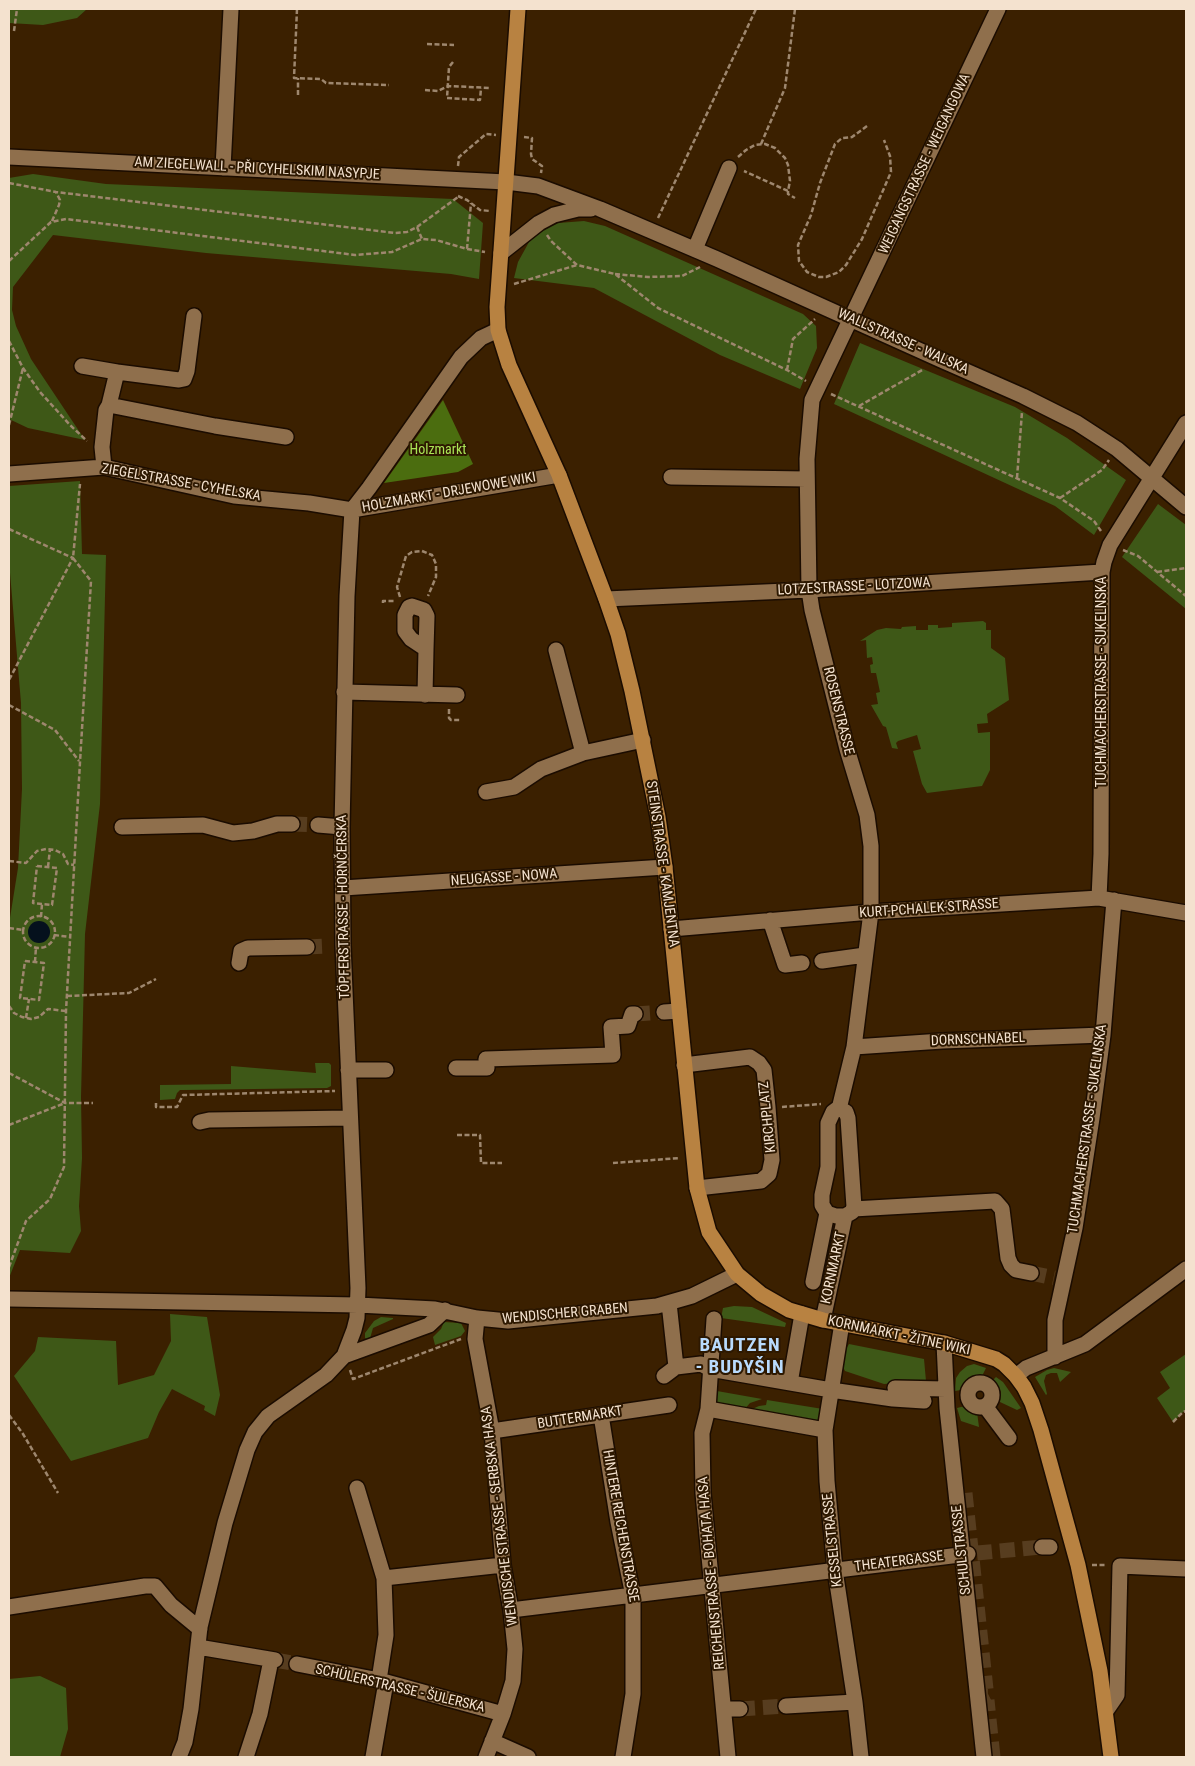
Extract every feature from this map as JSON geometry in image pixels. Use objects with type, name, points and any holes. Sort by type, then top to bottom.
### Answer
[{"type":"main road","points":[[498,330],[497,307],[518,9]]},
{"type":"main road","name":"STEINSTRASSE - KAMJENTNA","points":[[498,330],[502,348],[509,365],[559,475],[618,634],[644,740],[658,817],[665,867],[697,1188],[709,1232],[737,1274]]},
{"type":"main road","name":"KORNMARKT - ŽITNE WIKI","points":[[737,1274],[761,1294],[789,1310],[823,1320],[944,1343],[996,1358],[1016,1376],[1032,1403],[1041,1430],[1056,1547],[1078,1565],[1094,1637],[1106,1711],[1111,1757]]},
{"type":"street","points":[[223,168],[231,9]]},
{"type":"street","name":"WEIGANGSTRASSE - WEIGANGOWA","points":[[851,318],[998,9]]},
{"type":"street","name":"AM ZIEGELWALL - PŘI CYHELSKIM NASYPJE","points":[[9,157],[506,182]]},
{"type":"street","points":[[695,249],[730,167]]},
{"type":"street","name":"WALLSTRASSE - WALSKA","points":[[506,182],[538,186],[652,230],[1023,396],[1077,423],[1117,449],[1186,507]]},
{"type":"street","name":"WALLSTRASSE - WALSKA","points":[[501,253],[539,223],[554,215],[578,209],[600,209]]},
{"type":"street","points":[[82,366],[179,380],[184,379],[187,371],[194,316]]},
{"type":"street","name":"ROSENSTRASSE","points":[[827,1213],[822,1205],[822,1195],[828,1167],[826,1133],[831,1115],[840,1106],[854,1047],[871,912],[871,846],[867,815],[846,749],[812,610],[809,590],[807,479],[812,400],[851,318]]},
{"type":"street","name":"HOLZMARKT - DRJEWOWE WIKI","points":[[352,510],[370,488],[461,357],[481,338],[498,330]]},
{"type":"street","points":[[104,467],[102,447],[106,410],[117,372]]},
{"type":"street","points":[[109,404],[214,426],[286,437]]},
{"type":"street","name":"TUCHMACHERSTRASSE - SUKELNSKA","points":[[1055,1356],[1048,1318],[1074,1228],[1103,1035],[1106,899],[1101,854],[1102,572],[1110,545],[1186,424]]},
{"type":"street","name":"ZIEGELSTRASSE - CYHELSKA","points":[[9,474],[104,467],[234,496],[309,503],[352,510]]},
{"type":"street","name":"HOLZMARKT - DRJEWOWE WIKI","points":[[352,510],[559,475]]},
{"type":"street","points":[[670,477],[807,479]]},
{"type":"street","name":"TÖPFERSTRASSE - HORNČERSKA","points":[[344,1356],[354,1330],[358,1305],[348,1070],[336,946],[343,888],[344,692],[352,510]]},
{"type":"street","name":"LOTZESTRASSE - LOTZOWA","points":[[606,599],[809,590],[1102,572]]},
{"type":"street","points":[[425,695],[427,616],[424,610],[416,606],[409,607],[405,615],[404,626],[407,635],[426,649]]},
{"type":"street","points":[[556,650],[583,753]]},
{"type":"street","points":[[344,692],[457,695]]},
{"type":"street","points":[[486,792],[514,787],[541,769],[583,753],[644,740]]},
{"type":"street","points":[[122,827],[203,825],[233,833],[253,831],[277,824],[292,824]]},
{"type":"street","points":[[318,825],[342,827]]},
{"type":"street","name":"NEUGASSE - NOWA","points":[[343,888],[665,867]]},
{"type":"street","name":"KURT-PCHALEK-STRASSE","points":[[671,929],[871,912],[1106,899],[1186,913]]},
{"type":"street","points":[[770,920],[785,965],[802,963]]},
{"type":"street","points":[[239,963],[241,951],[248,948],[307,947]]},
{"type":"street","points":[[822,961],[865,956]]},
{"type":"street","points":[[664,1012],[679,1011]]},
{"type":"street","points":[[456,1068],[487,1068],[486,1059],[613,1055],[611,1027],[628,1026],[632,1014],[635,1014]]},
{"type":"street","name":"DORNSCHNABEL","points":[[854,1047],[942,1041],[1103,1035]]},
{"type":"street","name":"KIRCHPLATZ","points":[[684,1066],[750,1057],[764,1070],[768,1107],[772,1160],[769,1174],[761,1181],[697,1188]]},
{"type":"street","points":[[348,1070],[386,1070]]},
{"type":"street","name":"KORNMARKT","points":[[823,1320],[849,1212],[854,1199],[848,1118],[846,1112],[840,1106]]},
{"type":"street","points":[[200,1122],[210,1120],[350,1118]]},
{"type":"street","points":[[813,1282],[827,1213],[836,1216],[849,1212],[994,1201],[1002,1209],[1008,1258],[1016,1270],[1031,1274]]},
{"type":"street","points":[[1016,1376],[1026,1368],[1086,1344],[1173,1281],[1186,1269]]},
{"type":"street","name":"WENDISCHER GRABEN","points":[[9,1299],[358,1305],[444,1310],[477,1318],[508,1321],[669,1303],[692,1296],[737,1274]]},
{"type":"street","points":[[669,1303],[670,1371],[701,1364],[710,1369],[893,1399],[926,1401],[946,1394]]},
{"type":"street","points":[[179,1757],[185,1742],[191,1709],[200,1629],[225,1522],[247,1450],[255,1432],[268,1416],[326,1375],[344,1356],[429,1325],[444,1310]]},
{"type":"street","points":[[790,1383],[802,1314]]},
{"type":"street","name":"WENDISCHE STRASSE - SERBSKA HASA","points":[[477,1318],[475,1339],[492,1431],[503,1565],[511,1610],[515,1650],[513,1681],[503,1714],[486,1757]]},
{"type":"street","name":"REICHENSTRASSE - BOHATA HASA","points":[[714,1319],[708,1409],[702,1433],[703,1493],[728,1757]]},
{"type":"street","name":"KESSELSTRASSE","points":[[842,1323],[825,1430],[826,1481],[835,1570],[855,1702],[861,1757]]},
{"type":"street","name":"SCHULSTRASSE","points":[[944,1343],[946,1394],[953,1465],[971,1554],[984,1757]]},
{"type":"street","points":[[894,1388],[969,1397],[975,1405],[985,1406],[1009,1438]]},
{"type":"street","name":"BUTTERMARKT","points":[[492,1431],[669,1405]]},
{"type":"street","points":[[708,1409],[825,1430]]},
{"type":"street","name":"HINTERE REICHENSTRASSE","points":[[601,1415],[618,1522],[633,1596],[633,1694],[624,1757]]},
{"type":"street","points":[[953,1465],[965,1493]]},
{"type":"street","points":[[357,1488],[384,1578],[386,1635],[383,1681],[373,1757]]},
{"type":"street","name":"THEATERGASSE","points":[[511,1610],[971,1554]]},
{"type":"street","points":[[384,1578],[503,1565]]},
{"type":"street","points":[[1106,1711],[1117,1695],[1120,1566],[1186,1569]]},
{"type":"street","points":[[9,1607],[145,1586],[156,1586],[171,1605],[200,1629]]},
{"type":"street","points":[[198,1648],[273,1660],[260,1714],[246,1757]]},
{"type":"street","name":"SCHÜLERSTRASSE - ŠULERSKA","points":[[297,1664],[383,1681],[503,1714]]},
{"type":"street","points":[[786,1706],[855,1702]]},
{"type":"street","points":[[724,1709],[740,1709]]},
{"type":"street","points":[[492,1741],[528,1757]]},
{"type":"path","points":[[14,31],[17,9]]},
{"type":"path","points":[[298,9],[294,78],[321,79],[326,83],[389,85]]},
{"type":"path","points":[[652,230],[756,9]]},
{"type":"path","points":[[761,144],[785,88],[796,9]]},
{"type":"path","points":[[427,44],[454,45]]},
{"type":"path","points":[[453,62],[448,68],[447,98],[480,100],[481,88]]},
{"type":"path","points":[[298,78],[298,95]]},
{"type":"path","points":[[425,90],[438,91],[448,86],[491,88]]},
{"type":"path","points":[[866,126],[852,137],[842,138],[835,144],[820,183],[811,215],[798,245],[799,262],[807,272],[819,277],[826,277],[839,272],[862,239],[891,172],[890,156],[884,140]]},
{"type":"path","points":[[9,183],[56,192],[396,233],[407,232],[417,227],[458,196],[458,157],[486,134],[532,138],[532,159],[542,166],[538,186]]},
{"type":"path","points":[[788,191],[730,167],[746,150],[755,145],[761,144],[775,148],[785,158],[790,172],[788,194],[795,198]]},
{"type":"path","points":[[9,261],[51,222],[60,200],[56,192]]},
{"type":"path","points":[[467,249],[470,203]]},
{"type":"path","points":[[51,222],[66,219],[355,255],[392,252],[422,238],[467,249],[501,253]]},
{"type":"path","points":[[417,227],[422,238]]},
{"type":"path","points":[[616,274],[648,277],[682,276],[717,259]]},
{"type":"path","points":[[514,286],[515,283],[577,265]]},
{"type":"path","points":[[787,370],[793,339],[816,319],[822,306]]},
{"type":"path","points":[[9,341],[23,368],[46,398],[91,444]]},
{"type":"path","points":[[859,406],[941,360]]},
{"type":"path","points":[[9,425],[23,368]]},
{"type":"path","points":[[1017,478],[1023,396]]},
{"type":"path","points":[[1060,498],[1102,470],[1117,449]]},
{"type":"path","points":[[9,680],[73,558],[80,484]]},
{"type":"path","points":[[9,529],[73,558],[92,581],[66,1011],[64,1167],[50,1199],[26,1221],[9,1267]]},
{"type":"path","points":[[1110,545],[1138,556],[1186,596]]},
{"type":"path","points":[[383,602],[403,601],[399,596],[397,587],[406,556],[412,552],[422,550],[432,555],[436,564],[436,577],[424,610]]},
{"type":"path","points":[[1157,572],[1186,568]]},
{"type":"path","points":[[9,705],[55,730],[80,762]]},
{"type":"path","points":[[449,712],[451,720],[460,720]]},
{"type":"path","points":[[9,861],[26,863],[37,851],[50,849],[63,854],[68,864],[74,865]]},
{"type":"path","points":[[48,867],[50,849]]},
{"type":"path","points":[[37,866],[48,867],[56,868],[52,905],[33,903],[37,866]]},
{"type":"path","points":[[41,916],[42,904]]},
{"type":"path","points":[[41,916],[50,921],[53,926],[54,935],[52,941],[47,945],[36,948],[29,945],[26,941],[23,930],[26,922],[41,916]]},
{"type":"path","points":[[9,928],[23,930]]},
{"type":"path","points":[[54,935],[70,936]]},
{"type":"path","points":[[35,962],[36,948]]},
{"type":"path","points":[[25,961],[44,963],[39,1000],[29,999],[20,998],[25,961]]},
{"type":"path","points":[[67,996],[129,993],[156,979]]},
{"type":"path","points":[[26,1018],[29,999]]},
{"type":"path","points":[[9,1006],[14,1013],[26,1018],[39,1017],[48,1009],[66,1011]]},
{"type":"path","points":[[9,1073],[65,1103]]},
{"type":"path","points":[[156,1103],[156,1107],[177,1107],[183,1095],[349,1091]]},
{"type":"path","points":[[9,1125],[65,1103],[93,1103]]},
{"type":"path","points":[[768,1107],[840,1106]]},
{"type":"path","points":[[458,1136],[480,1135],[481,1163],[502,1163]]},
{"type":"path","points":[[613,1162],[694,1157]]},
{"type":"path","points":[[344,1356],[353,1379],[458,1340],[475,1339]]},
{"type":"path","points":[[1173,1422],[1186,1411]]},
{"type":"path","points":[[9,1415],[23,1434],[58,1493]]},
{"type":"path","points":[[1078,1565],[1120,1566]]},
{"type":"green space","points":[[9,9],[87,9],[77,18],[43,25],[9,23]]},
{"type":"green space","points":[[33,174],[106,184],[453,199],[483,223],[479,279],[451,274],[206,253],[53,235],[13,287],[12,310],[16,326],[31,359],[85,440],[28,428],[9,419],[9,178]]},
{"type":"green space","points":[[584,221],[605,226],[803,314],[816,326],[817,348],[800,389],[720,355],[594,288],[514,278],[518,262],[529,242],[545,229],[558,223]]},
{"type":"green space","points":[[860,343],[1015,407],[1067,438],[1126,480],[1094,535],[1055,506],[834,404]]},
{"type":"green space","name":"Holzmarkt","points":[[443,400],[473,464],[458,472],[384,483]]},
{"type":"green space","points":[[80,481],[82,554],[106,555],[100,804],[85,934],[81,1097],[82,1158],[79,1206],[81,1231],[70,1253],[20,1250],[9,1278],[9,924],[18,868],[22,789],[21,703],[9,561],[9,486]]},
{"type":"green space","points":[[1158,504],[1186,525],[1186,609],[1122,557]]},
{"type":"green space","points":[[983,621],[986,623],[986,630],[991,630],[991,648],[1005,658],[1009,700],[987,714],[988,723],[977,724],[978,733],[990,732],[990,770],[982,786],[927,793],[922,784],[913,751],[921,749],[917,735],[898,741],[896,743],[898,749],[892,748],[886,727],[883,726],[871,705],[878,704],[876,693],[880,692],[876,673],[871,673],[872,657],[867,658],[866,640],[860,641],[877,630],[886,628],[901,629],[902,627],[916,626],[916,630],[928,630],[928,625],[938,625],[938,628],[952,627],[952,623]]},
{"type":"green space","points":[[315,1063],[329,1063],[331,1065],[331,1086],[327,1088],[180,1090],[175,1099],[160,1100],[160,1085],[231,1084],[231,1066],[316,1073]]},
{"type":"green space","points":[[734,1306],[752,1307],[786,1323],[785,1327],[721,1318],[723,1308]]},
{"type":"green space","points":[[170,1314],[207,1317],[220,1395],[215,1416],[204,1410],[205,1406],[172,1389],[159,1412],[148,1438],[71,1461],[14,1376],[35,1351],[38,1337],[116,1341],[118,1385],[154,1375],[171,1341]]},
{"type":"green space","points":[[381,1317],[393,1319],[373,1328],[369,1342],[365,1338],[365,1333],[374,1321]]},
{"type":"green space","points":[[444,1322],[461,1323],[465,1331],[461,1336],[435,1345],[433,1337],[441,1329]]},
{"type":"green space","points":[[849,1344],[924,1359],[926,1381],[884,1384],[845,1371],[843,1367],[846,1349]]},
{"type":"green space","points":[[1186,1354],[1186,1411],[1173,1422],[1157,1398],[1170,1388],[1160,1372]]},
{"type":"green space","points":[[974,1364],[986,1368],[981,1378],[974,1381],[967,1389],[955,1391],[956,1378],[960,1372],[967,1366]]},
{"type":"green space","points":[[1054,1368],[1071,1372],[1060,1382],[1057,1373],[1046,1375],[1044,1381],[1046,1395],[1035,1377]]},
{"type":"green space","points":[[996,1377],[1003,1382],[1021,1408],[1017,1410],[1000,1402],[1001,1392],[992,1381]]},
{"type":"green space","points":[[717,1391],[762,1399],[750,1403],[743,1411],[714,1406]]},
{"type":"green space","points":[[767,1400],[823,1409],[818,1420],[813,1421],[750,1410],[766,1405]]},
{"type":"green space","points":[[969,1405],[977,1412],[979,1427],[961,1421],[957,1408]]},
{"type":"green space","points":[[40,1676],[66,1688],[68,1729],[60,1757],[9,1757],[9,1679]]},
{"type":"water","points":[[35,921],[43,921],[50,928],[50,936],[43,943],[35,943],[28,936],[28,928]]},
{"type":"tunnel","points":[[292,824],[318,825]]},
{"type":"tunnel","points":[[307,947],[329,946]]},
{"type":"tunnel","points":[[635,1014],[664,1012]]},
{"type":"tunnel","points":[[1031,1273],[1054,1278]]},
{"type":"tunnel","points":[[965,1493],[986,1689],[994,1689]]},
{"type":"tunnel","points":[[977,1553],[1042,1547]]},
{"type":"tunnel","points":[[275,1660],[297,1664]]},
{"type":"tunnel","points":[[993,1757],[987,1700],[995,1696]]},
{"type":"tunnel","points":[[740,1709],[786,1706]]},
{"type":"district","name":"BAUTZEN - BUDYŠIN","points":[[740,1357]]}]
